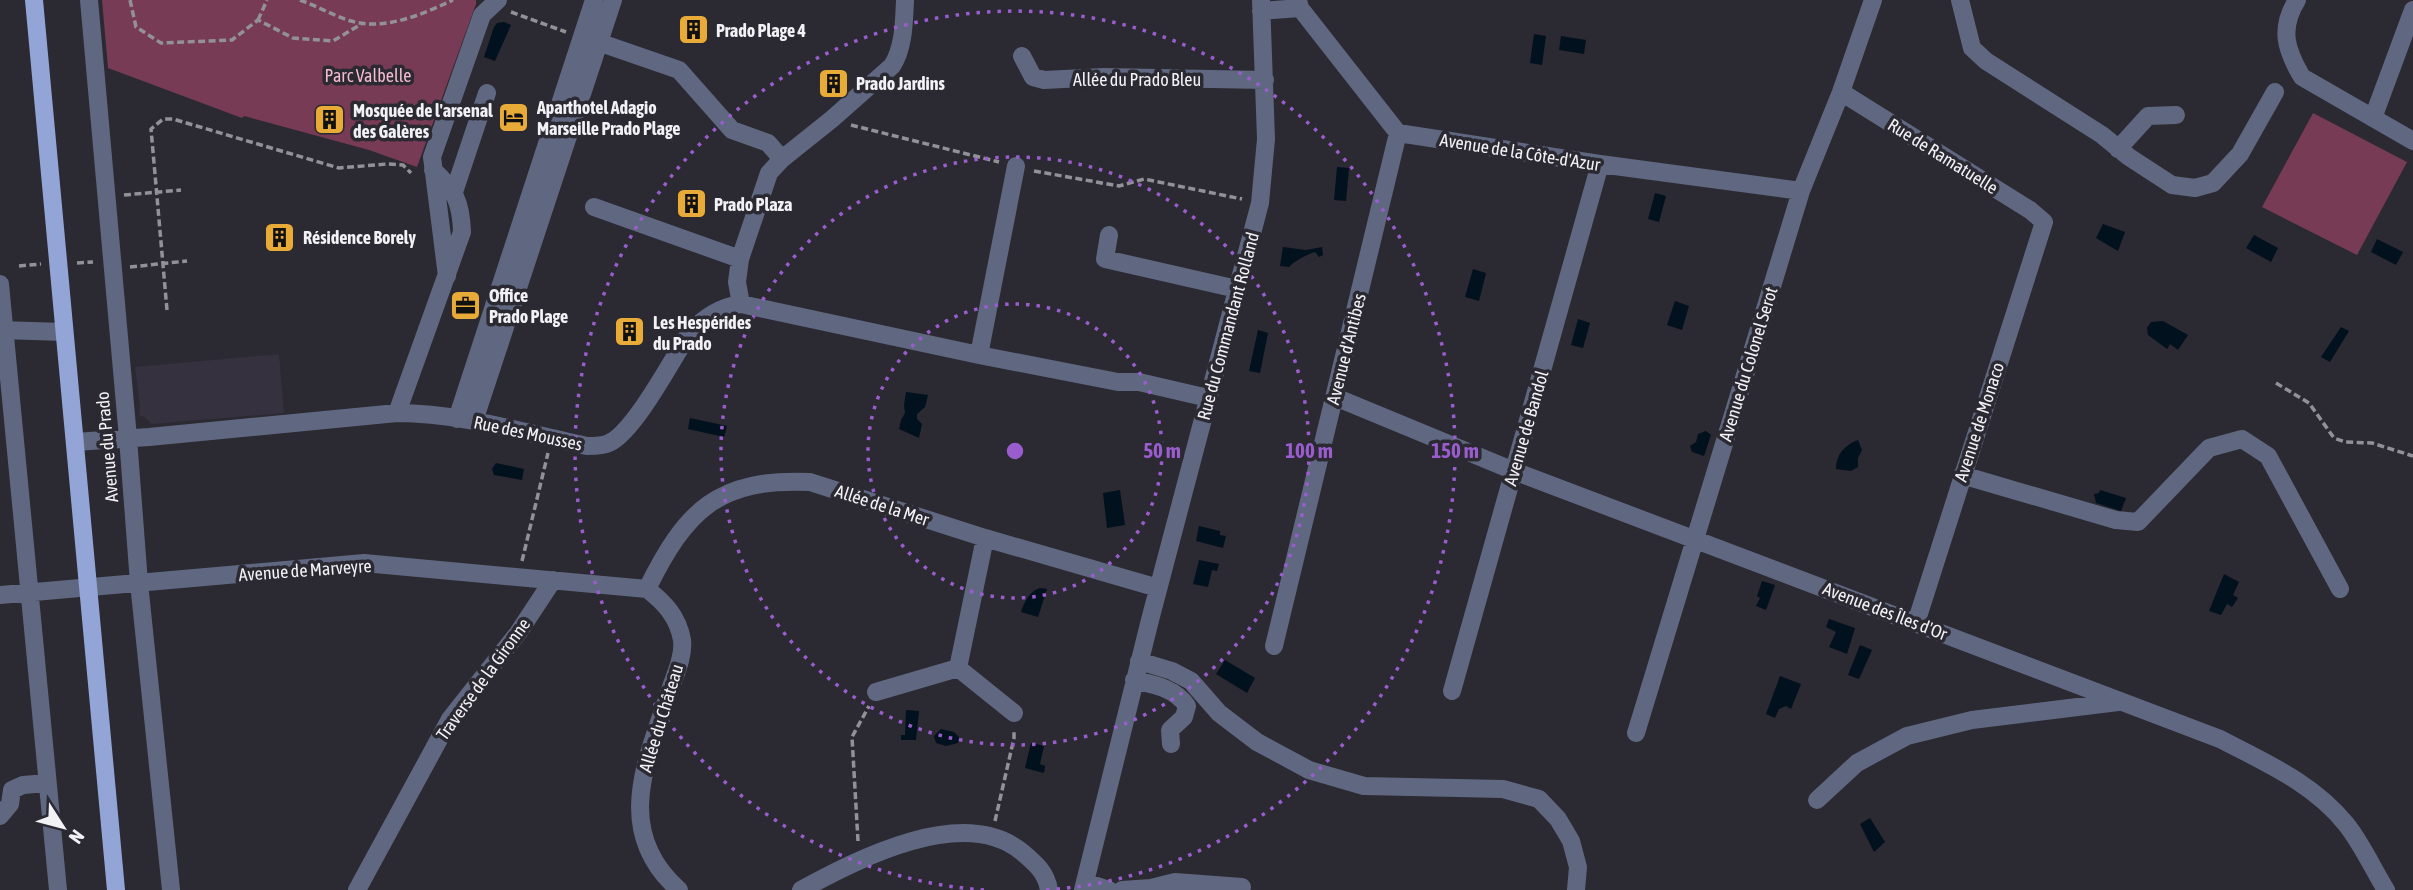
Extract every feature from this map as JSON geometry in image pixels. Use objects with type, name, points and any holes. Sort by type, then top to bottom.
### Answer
[{"type":"main road","name":"Avenue du Prado","points":[[34,0],[116,890]]},
{"type":"street","name":"Avenue du Prado","points":[[89,0],[139,583],[171,890]]},
{"type":"street","points":[[590,40],[594,0]]},
{"type":"street","points":[[466,420],[590,40],[612,0]]},
{"type":"street","points":[[905,0],[900,45],[897,59],[892,66],[769,173],[740,259],[737,282],[741,304],[979,355],[1118,382],[1139,382],[1207,404]]},
{"type":"street","name":"Avenue du Colonel Serot","points":[[1636,733],[1801,191],[1841,92],[1873,0]]},
{"type":"street","points":[[1960,0],[1972,48],[1986,61],[2102,135],[2172,185],[2195,188],[2213,183],[2240,154],[2275,92]]},
{"type":"street","points":[[2297,0],[2285,31],[2291,59],[2302,77],[2413,141]]},
{"type":"street","points":[[447,276],[432,157],[482,15],[495,2]]},
{"type":"street","points":[[1261,5],[1302,8],[1398,133]]},
{"type":"street","name":"Rue du Commandant Rolland","points":[[1084,886],[1139,661],[1260,203],[1266,139],[1261,5]]},
{"type":"street","points":[[2373,118],[2413,10]]},
{"type":"street","points":[[590,40],[679,70],[732,130],[768,143],[782,159]]},
{"type":"street","name":"Allée du Prado Bleu","points":[[1022,56],[1033,78],[1044,80],[1104,77],[1265,80]]},
{"type":"street","name":"Rue de Ramatuelle","points":[[1841,92],[2030,210],[2044,222]]},
{"type":"street","points":[[454,192],[487,93]]},
{"type":"street","points":[[2118,149],[2148,116],[2176,115]]},
{"type":"street","name":"Avenue de la Côte-d'Azur","points":[[1398,133],[1801,191]]},
{"type":"street","name":"Avenue d'Antibes","points":[[1274,646],[1398,133]]},
{"type":"street","name":"Avenue de Bandol","points":[[1452,691],[1600,164]]},
{"type":"street","points":[[979,355],[1016,166]]},
{"type":"street","points":[[397,413],[462,232],[461,212],[454,192],[433,170]]},
{"type":"street","points":[[594,207],[740,259]]},
{"type":"street","points":[[440,216],[461,212]]},
{"type":"street","name":"Avenue de Monaco","points":[[1916,623],[2044,222]]},
{"type":"street","points":[[1109,235],[1105,259],[1237,289]]},
{"type":"street","points":[[0,284],[5,386],[30,591],[58,890]]},
{"type":"street","name":"Rue des Mousses","points":[[75,442],[422,413],[587,446],[610,443],[629,426],[688,335],[699,323],[726,306],[741,304]]},
{"type":"street","points":[[2,330],[64,332]]},
{"type":"street","name":"Avenue des Îles d'Or","points":[[1335,397],[1514,471],[2220,739],[2293,776],[2322,798],[2347,825],[2386,890]]},
{"type":"street","points":[[1962,475],[2116,520],[2138,522],[2209,448],[2242,439],[2267,457],[2340,589]]},
{"type":"street","name":"Allée de la Mer","points":[[647,589],[662,558],[692,518],[716,500],[744,486],[810,482],[985,538],[1158,588]]},
{"type":"street","points":[[958,668],[985,538]]},
{"type":"street","name":"Avenue de Marveyre","points":[[0,595],[364,563],[647,589]]},
{"type":"street","name":"Traverse de la Gironne","points":[[357,890],[450,719],[559,580]]},
{"type":"street","name":"Allée du Château","points":[[647,589],[666,603],[676,620],[683,643],[640,785],[642,825],[650,852],[661,873],[679,890]]},
{"type":"street","points":[[1139,661],[1172,671],[1191,681],[1219,713],[1257,742],[1309,770],[1364,786],[1503,789],[1539,799],[1558,819],[1571,841],[1578,867],[1576,890]]},
{"type":"street","points":[[876,692],[958,668]]},
{"type":"street","points":[[958,668],[1014,713]]},
{"type":"street","points":[[1135,680],[1167,689],[1181,697],[1187,706],[1184,717],[1170,730],[1171,744]]},
{"type":"street","points":[[1817,800],[1857,763],[1907,736],[1972,720],[2122,701]]},
{"type":"street","points":[[0,816],[10,804],[12,790],[23,785],[47,783]]},
{"type":"street","points":[[801,890],[833,873],[902,844],[963,832],[992,835],[1015,847],[1038,866],[1048,880],[1049,890]]},
{"type":"street","points":[[1122,890],[1151,888],[1175,882],[1242,887]]},
{"type":"street","points":[[1084,886],[1109,890]]},
{"type":"path","points":[[130,0],[136,27],[161,43],[232,40],[258,20],[267,0]]},
{"type":"path","points":[[300,0],[352,22],[383,24],[414,16],[453,0]]},
{"type":"path","points":[[495,2],[590,40]]},
{"type":"path","points":[[258,20],[293,38],[333,41],[363,23]]},
{"type":"path","points":[[167,310],[151,129],[163,119],[173,119],[339,168],[403,165],[411,173]]},
{"type":"path","points":[[832,119],[1016,166],[1119,186],[1144,179],[1260,203]]},
{"type":"path","points":[[106,195],[181,190]]},
{"type":"path","points":[[113,268],[187,261]]},
{"type":"path","points":[[2276,383],[2309,403],[2334,438],[2345,442],[2372,443],[2413,456]]},
{"type":"path","points":[[518,578],[548,451]]},
{"type":"path","points":[[859,862],[852,737],[876,692]]},
{"type":"path","points":[[992,835],[1014,738],[1014,713]]},
{"type":"shaded area","points":[[279,354],[284,413],[152,424],[143,416],[139,417],[135,367]]},
{"type":"green space","name":"Parc Valbelle","points":[[102,0],[476,0],[476,4],[417,167],[369,150],[244,116],[242,118],[108,68]]},
{"type":"green space","points":[[2313,113],[2407,162],[2357,255],[2262,207]]},
{"type":"water","points":[[497,23],[511,25],[495,61],[484,57],[494,27]]},
{"type":"water","points":[[1534,34],[1546,36],[1542,65],[1530,63]]},
{"type":"water","points":[[1561,36],[1586,40],[1584,54],[1559,50]]},
{"type":"water","points":[[1337,167],[1349,168],[1346,201],[1334,200]]},
{"type":"water","points":[[1655,193],[1666,196],[1659,222],[1648,219]]},
{"type":"water","points":[[2103,224],[2125,232],[2118,251],[2096,238]]},
{"type":"water","points":[[2254,235],[2278,248],[2271,262],[2246,248]]},
{"type":"water","points":[[2377,239],[2403,252],[2396,265],[2371,252]]},
{"type":"water","points":[[1283,247],[1306,250],[1322,247],[1323,255],[1319,257],[1315,252],[1289,267],[1280,266]]},
{"type":"water","points":[[1473,269],[1486,273],[1479,301],[1465,297]]},
{"type":"water","points":[[1675,301],[1689,306],[1682,330],[1667,325]]},
{"type":"water","points":[[1578,319],[1590,323],[1583,348],[1571,345]]},
{"type":"water","points":[[2163,321],[2188,335],[2178,350],[2170,344],[2167,349],[2148,335],[2147,328],[2151,322]]},
{"type":"water","points":[[2341,327],[2349,331],[2330,362],[2321,357]]},
{"type":"water","points":[[1258,330],[1268,333],[1260,373],[1249,371]]},
{"type":"water","points":[[906,392],[928,395],[925,407],[917,414],[917,419],[922,424],[919,438],[899,429],[905,413]]},
{"type":"water","points":[[690,418],[727,426],[724,437],[688,429]]},
{"type":"water","points":[[1706,431],[1711,435],[1704,456],[1692,452],[1690,446],[1696,442],[1698,434]]},
{"type":"water","points":[[1858,440],[1862,450],[1858,467],[1851,471],[1836,469],[1842,451]]},
{"type":"water","points":[[496,463],[524,469],[522,480],[494,475],[492,469]]},
{"type":"water","points":[[1120,490],[1125,525],[1107,528],[1103,493]]},
{"type":"water","points":[[2100,490],[2126,498],[2121,511],[2096,503],[2094,494]]},
{"type":"water","points":[[1199,526],[1220,531],[1220,535],[1226,536],[1223,548],[1196,541]]},
{"type":"water","points":[[1199,560],[1219,564],[1217,571],[1212,570],[1208,587],[1193,584]]},
{"type":"water","points":[[2224,574],[2239,582],[2233,595],[2238,598],[2232,607],[2227,604],[2221,615],[2209,611]]},
{"type":"water","points":[[1762,581],[1775,585],[1766,610],[1756,606]]},
{"type":"water","points":[[1040,588],[1047,589],[1038,617],[1021,612],[1028,597]]},
{"type":"water","points":[[1829,619],[1855,628],[1847,654],[1829,647],[1836,632],[1826,627]]},
{"type":"water","points":[[1860,645],[1872,650],[1859,679],[1848,675]]},
{"type":"water","points":[[1225,660],[1255,678],[1247,693],[1216,674]]},
{"type":"water","points":[[1780,676],[1801,684],[1791,709],[1786,706],[1779,709],[1775,718],[1766,714]]},
{"type":"water","points":[[906,710],[919,711],[916,740],[901,740],[901,735],[905,735]]},
{"type":"water","points":[[941,729],[954,732],[959,737],[958,743],[946,746],[936,743],[934,736]]},
{"type":"water","points":[[1031,743],[1044,746],[1040,764],[1045,766],[1044,773],[1025,768]]},
{"type":"water","points":[[1870,818],[1885,842],[1874,852],[1860,824]]},
{"type":"place","name":"Prado Plage 4","points":[[693,30]]},
{"type":"place","name":"Prado Jardins","points":[[833,83]]},
{"type":"place","name":"Aparthotel Adagio Marseille Prado Plage","points":[[514,117]]},
{"type":"place","name":"Mosquée de l'arsenal des Galères","points":[[330,120]]},
{"type":"place","name":"Prado Plaza","points":[[691,204]]},
{"type":"place","name":"Résidence Borely","points":[[280,237]]},
{"type":"place","name":"Office Prado Plage","points":[[466,305]]},
{"type":"place","name":"Les Hespérides du Prado","points":[[630,332]]}]
